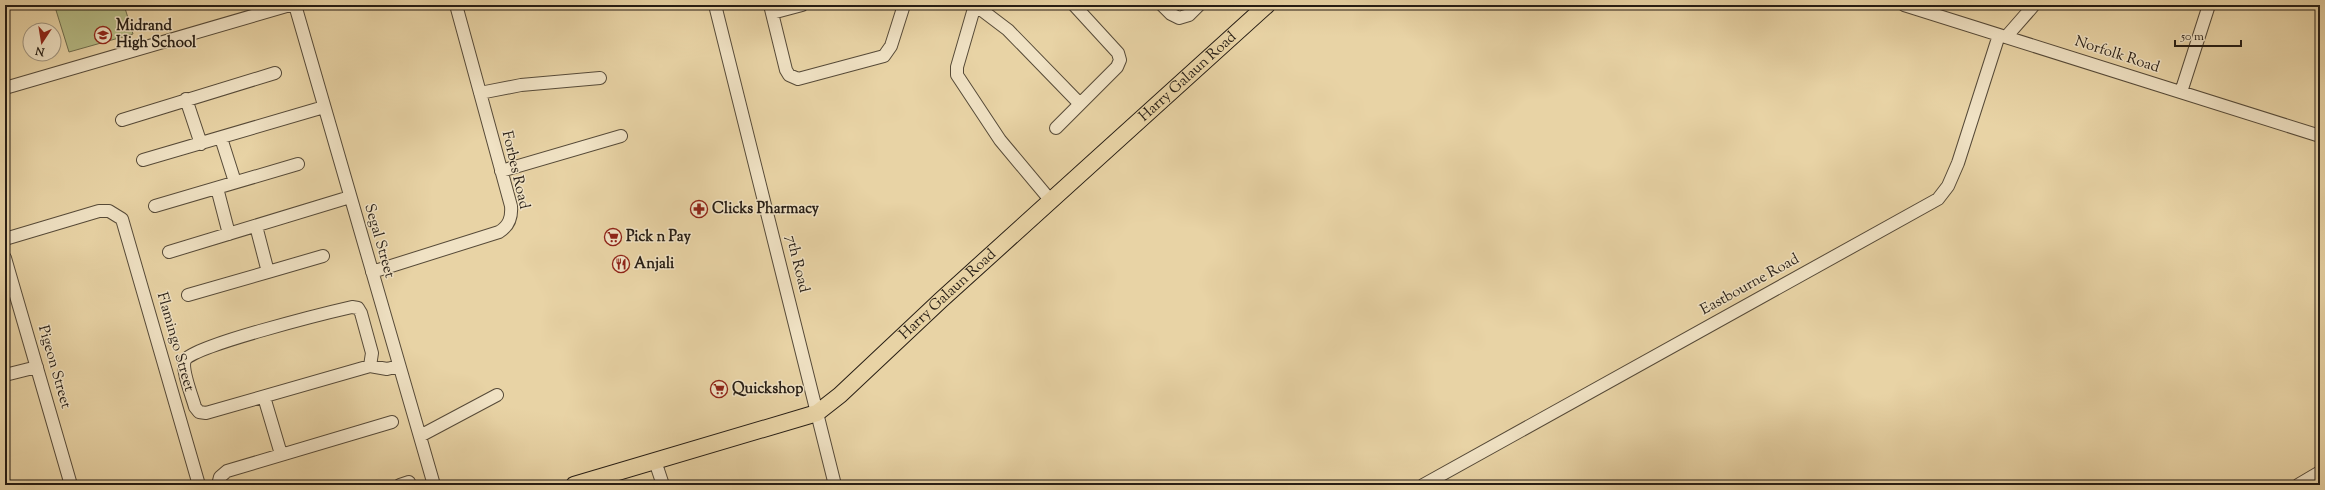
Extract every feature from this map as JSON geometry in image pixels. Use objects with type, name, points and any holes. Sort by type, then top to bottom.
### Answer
[{"type":"main road","name":"Harry Galaun Road","points":[[574,485],[817,413],[840,395],[941,300],[1267,5]]},
{"type":"street","points":[[5,88],[290,5]]},
{"type":"street","name":"Segal Street","points":[[295,5],[434,485]]},
{"type":"street","name":"Forbes Road","points":[[372,272],[504,229],[511,218],[511,212],[501,171],[456,5]]},
{"type":"street","name":"7th Road","points":[[715,5],[835,485]]},
{"type":"street","points":[[802,5],[771,9],[786,70],[789,75],[798,79],[884,56],[891,46],[904,5]]},
{"type":"street","points":[[1051,201],[1000,140],[985,114],[958,79],[957,67],[975,5],[1008,30],[1080,104]]},
{"type":"street","points":[[1056,128],[1117,67],[1120,56],[1074,5]]},
{"type":"street","points":[[1162,5],[1179,18],[1189,15],[1199,5]]},
{"type":"street","name":"Norfolk Road","points":[[1904,5],[1924,8],[2002,36],[2320,136]]},
{"type":"street","points":[[2002,36],[2034,5]]},
{"type":"street","points":[[2182,92],[2209,5]]},
{"type":"street","name":"Eastbourne Road","points":[[1423,485],[1938,199],[1948,186],[1958,163],[2002,36]]},
{"type":"street","points":[[122,120],[186,99],[275,73]]},
{"type":"street","points":[[480,93],[521,85],[600,78]]},
{"type":"street","points":[[186,99],[201,144]]},
{"type":"street","points":[[143,160],[324,107]]},
{"type":"street","points":[[501,171],[621,136]]},
{"type":"street","points":[[222,138],[235,182]]},
{"type":"street","points":[[155,206],[298,164]]},
{"type":"street","points":[[216,188],[230,234]]},
{"type":"street","points":[[169,252],[350,197]]},
{"type":"street","name":"Flamingo Street","points":[[5,239],[99,211],[113,212],[122,219],[126,228],[199,485]]},
{"type":"street","points":[[256,226],[268,272]]},
{"type":"street","points":[[188,295],[323,256]]},
{"type":"street","name":"Pigeon Street","points":[[5,258],[71,485]]},
{"type":"street","points":[[370,366],[372,353],[361,313],[358,308],[352,306],[196,351],[185,360],[184,367],[195,407],[199,412],[211,412],[370,366],[387,369],[399,366]]},
{"type":"street","points":[[5,375],[37,367]]},
{"type":"street","points":[[420,436],[497,395]]},
{"type":"street","points":[[264,397],[281,454]]},
{"type":"street","points":[[218,485],[220,477],[227,471],[392,422]]},
{"type":"street","points":[[655,461],[663,485]]},
{"type":"street","points":[[2298,485],[2320,472]]},
{"type":"green space","points":[[62,5],[124,5],[133,34],[69,52],[62,30],[62,22],[60,22],[55,7]]},
{"type":"place","name":"Midrand High School","points":[[103,35]]},
{"type":"place","name":"Clicks Pharmacy","points":[[699,209]]},
{"type":"place","name":"Pick n Pay","points":[[613,237]]},
{"type":"place","name":"Anjali","points":[[621,264]]},
{"type":"place","name":"Quickshop","points":[[719,389]]}]
